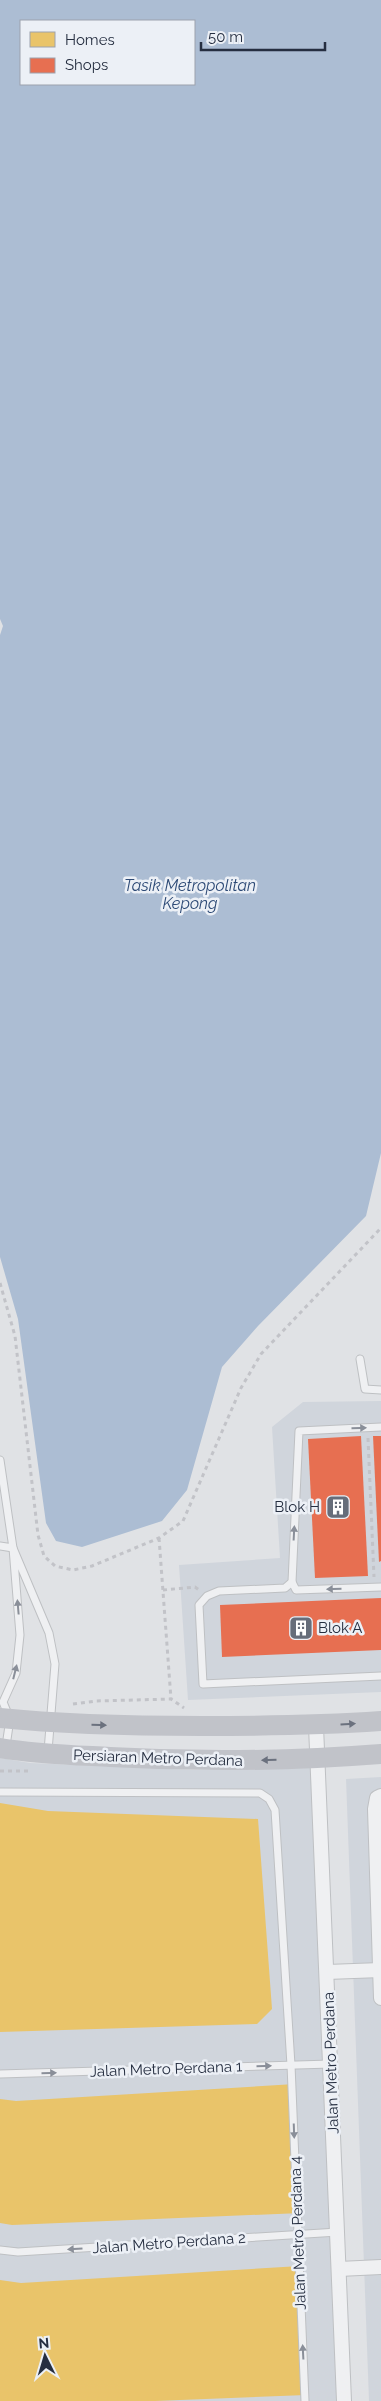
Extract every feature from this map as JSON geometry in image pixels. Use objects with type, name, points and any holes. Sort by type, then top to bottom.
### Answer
[{"type":"street","name":"Persiaran Metro Perdana","points":[[5,1718],[51,1715],[141,1726],[316,1726],[381,1721]]},
{"type":"street","name":"Jalan Metro Perdana","points":[[316,1726],[344,2401]]},
{"type":"street","name":"Persiaran Metro Perdana","points":[[3,1749],[47,1754],[210,1762],[317,1759],[381,1754]]},
{"type":"street","points":[[381,1796],[378,1798],[375,1809],[379,1874],[381,1998]]},
{"type":"street","points":[[327,1972],[380,1970]]},
{"type":"street","points":[[339,2269],[381,2267]]},
{"type":"lane","points":[[360,1359],[365,1390],[381,1390]]},
{"type":"lane","points":[[378,1587],[296,1590],[292,1582],[299,1431],[381,1428]]},
{"type":"lane","points":[[0,1460],[13,1548],[20,1635],[16,1673],[3,1702],[5,1718],[3,1749]]},
{"type":"lane","points":[[0,1546],[13,1548]]},
{"type":"lane","points":[[13,1548],[49,1633],[55,1664],[47,1754]]},
{"type":"lane","points":[[292,1582],[286,1588],[219,1591],[207,1596],[199,1605],[202,1684],[381,1676]]},
{"type":"lane","name":"Jalan Metro Perdana 4","points":[[0,1792],[260,1793],[269,1799],[275,1810],[291,2065],[305,2401]]},
{"type":"lane","name":"Jalan Metro Perdana 1","points":[[0,2074],[331,2064]]},
{"type":"lane","name":"Jalan Metro Perdana 2","points":[[0,2250],[18,2252],[338,2232]]},
{"type":"path","points":[[0,1283],[16,1336],[38,1535],[44,1556],[56,1566],[73,1570],[92,1566],[159,1538],[183,1521],[241,1388],[261,1354],[381,1228]]},
{"type":"path","points":[[368,1428],[378,1587]]},
{"type":"path","points":[[159,1538],[171,1699]]},
{"type":"path","points":[[163,1590],[195,1587],[207,1596]]},
{"type":"path","points":[[51,1715],[96,1701],[171,1699],[188,1711]]},
{"type":"shaded area","points":[[381,1401],[381,1692],[188,1700],[179,1565],[280,1558],[272,1427],[303,1402]]},
{"type":"shaded area","points":[[0,1758],[30,1763],[194,1770],[311,1768],[339,2401],[0,2401]]},
{"type":"shaded area","points":[[381,1777],[381,2401],[369,2401],[346,1779]]},
{"type":"water","name":"Tasik Metropolitan Kepong","points":[[0,0],[381,0],[381,1153],[366,1216],[258,1326],[222,1367],[187,1490],[162,1521],[82,1547],[56,1541],[46,1523],[18,1319],[0,1257],[0,635],[3,626],[0,619]]},
{"type":"building: Homes","points":[[0,1803],[48,1811],[258,1819],[272,2009],[257,2024],[0,2032]]},
{"type":"building: Homes","points":[[295,2084],[301,2213],[12,2225],[0,2223],[0,2099],[16,2101]]},
{"type":"building: Homes","points":[[300,2266],[306,2395],[155,2401],[0,2401],[0,2280],[21,2283]]},
{"type":"building: Shops","name":"Blok H","points":[[361,1436],[368,1576],[315,1578],[308,1439]]},
{"type":"building: Shops","points":[[373,1436],[381,1436],[381,1561],[379,1562]]},
{"type":"building: Shops","name":"Blok A","points":[[381,1598],[381,1650],[222,1657],[220,1605]]},
{"type":"place","name":"Blok H","points":[[338,1507]]},
{"type":"place","name":"Blok A","points":[[301,1628]]}]
